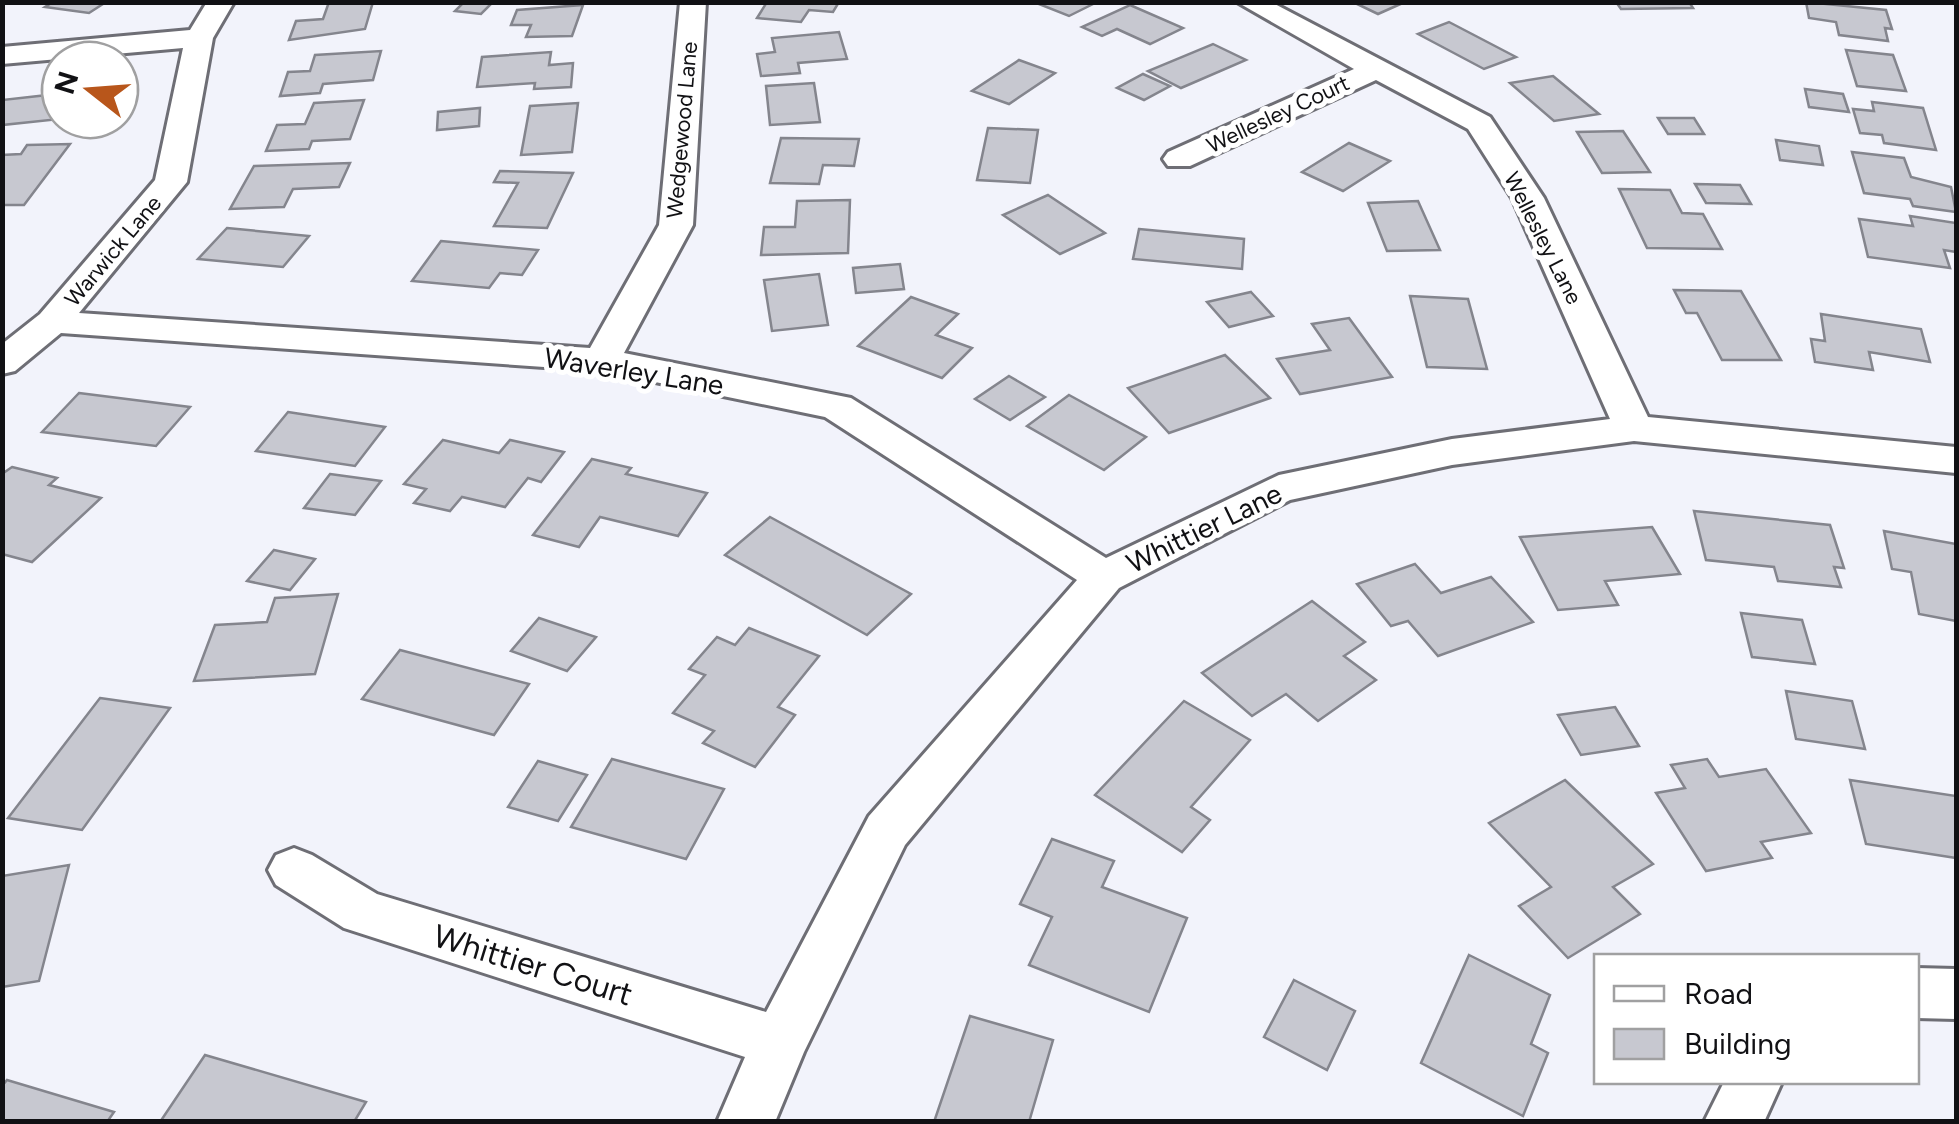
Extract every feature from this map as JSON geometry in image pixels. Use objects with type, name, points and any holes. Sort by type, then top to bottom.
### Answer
[{"type":"street","name":"Warwick Lane","points":[[2,362],[54,322],[170,182],[198,38],[221,2]]},
{"type":"street","name":"Wedgewood Lane","points":[[602,360],[676,226],[693,2]]},
{"type":"street","name":"Wellesley Lane","points":[[1250,2],[1479,123],[1528,198],[1634,428]]},
{"type":"street","points":[[2,56],[198,38]]},
{"type":"street","name":"Wellesley Court","points":[[1178,159],[1377,68]]},
{"type":"street","name":"Waverley Lane","points":[[54,322],[602,360],[836,407],[1104,577]]},
{"type":"street","name":"Whittier Lane","points":[[746,1122],[780,1042],[886,831],[1104,577],[1279,489],[1452,452],[1634,428],[1956,460]]},
{"type":"street","name":"Whittier Court","points":[[294,870],[362,912],[780,1042]]},
{"type":"street","points":[[1919,993],[1956,994]]},
{"type":"street","points":[[1734,1122],[1753,1084]]},
{"type":"building","points":[[53,2],[106,2],[89,13],[45,7]]},
{"type":"building","points":[[329,2],[373,2],[365,29],[289,40],[296,21],[323,19]]},
{"type":"building","points":[[464,2],[493,2],[481,14],[455,11]]},
{"type":"building","points":[[767,2],[839,2],[833,12],[809,10],[801,22],[757,18]]},
{"type":"building","points":[[1034,2],[1095,2],[1095,3],[1069,16]]},
{"type":"building","points":[[1353,2],[1405,2],[1378,14]]},
{"type":"building","points":[[1616,2],[1689,2],[1693,8],[1621,9]]},
{"type":"building","points":[[1806,2],[1886,10],[1892,29],[1885,28],[1888,41],[1839,35],[1836,22],[1809,18]]},
{"type":"building","points":[[583,5],[572,36],[526,37],[531,25],[511,25],[517,10]]},
{"type":"building","points":[[1130,5],[1183,28],[1150,44],[1117,29],[1102,36],[1082,27]]},
{"type":"building","points":[[1449,22],[1516,57],[1484,69],[1418,34]]},
{"type":"building","points":[[839,32],[847,59],[798,63],[800,73],[761,76],[757,54],[775,52],[772,38]]},
{"type":"building","points":[[1213,44],[1246,60],[1181,88],[1148,71]]},
{"type":"building","points":[[1846,50],[1893,55],[1906,91],[1857,86]]},
{"type":"building","points":[[381,51],[373,80],[323,84],[320,93],[280,96],[288,72],[310,71],[315,55]]},
{"type":"building","points":[[551,52],[549,65],[573,63],[571,87],[534,89],[535,83],[477,87],[482,57]]},
{"type":"building","points":[[1019,60],[1055,73],[1009,104],[972,91]]},
{"type":"building","points":[[1143,74],[1170,86],[1144,100],[1117,88]]},
{"type":"building","points":[[1553,76],[1599,114],[1554,121],[1510,83]]},
{"type":"building","points":[[814,83],[820,122],[770,125],[766,86]]},
{"type":"building","points":[[1805,89],[1843,94],[1849,112],[1809,107]]},
{"type":"building","points":[[40,96],[40,121],[2,125],[2,100]]},
{"type":"building","points":[[364,100],[350,139],[312,141],[309,149],[266,151],[277,125],[305,124],[314,103]]},
{"type":"building","points":[[1872,102],[1923,108],[1936,150],[1884,143],[1882,135],[1860,133],[1853,109],[1874,111]]},
{"type":"building","points":[[578,103],[572,152],[521,155],[530,106]]},
{"type":"building","points":[[480,108],[479,126],[437,130],[438,112]]},
{"type":"building","points":[[1658,118],[1694,118],[1704,134],[1668,134]]},
{"type":"building","points":[[988,128],[1038,130],[1030,183],[977,180]]},
{"type":"building","points":[[1623,131],[1650,172],[1602,173],[1577,132]]},
{"type":"building","points":[[781,138],[859,139],[854,166],[823,165],[819,184],[770,183]]},
{"type":"building","points":[[1776,140],[1819,146],[1823,165],[1780,160]]},
{"type":"building","points":[[1349,143],[1390,161],[1343,191],[1302,172]]},
{"type":"building","points":[[70,144],[24,205],[2,205],[2,155],[21,154],[27,145]]},
{"type":"building","points":[[1852,152],[1904,158],[1911,177],[1951,187],[1956,212],[1913,206],[1910,199],[1864,193]]},
{"type":"building","points":[[350,163],[339,187],[293,189],[284,207],[230,209],[254,166]]},
{"type":"building","points":[[500,171],[573,173],[547,228],[494,226],[518,183],[494,182]]},
{"type":"building","points":[[1695,184],[1740,185],[1751,204],[1706,203]]},
{"type":"building","points":[[1619,189],[1670,190],[1682,213],[1703,214],[1722,249],[1647,248]]},
{"type":"building","points":[[1048,195],[1105,233],[1060,254],[1003,215]]},
{"type":"building","points":[[850,200],[848,253],[761,255],[764,227],[795,227],[797,201]]},
{"type":"building","points":[[1418,201],[1440,250],[1387,251],[1368,203]]},
{"type":"building","points":[[1910,216],[1956,223],[1956,252],[1944,250],[1950,268],[1868,257],[1859,219],[1913,226]]},
{"type":"building","points":[[227,228],[309,236],[283,267],[198,259]]},
{"type":"building","points":[[1139,229],[1244,239],[1242,269],[1133,259]]},
{"type":"building","points":[[441,241],[538,250],[522,275],[500,273],[489,288],[412,281]]},
{"type":"building","points":[[900,264],[904,289],[856,293],[853,268]]},
{"type":"building","points":[[819,274],[828,325],[772,331],[764,280]]},
{"type":"building","points":[[1674,290],[1741,291],[1781,360],[1722,360],[1697,313],[1686,313]]},
{"type":"building","points":[[1251,292],[1273,316],[1229,327],[1207,302]]},
{"type":"building","points":[[1410,296],[1468,299],[1487,369],[1427,367]]},
{"type":"building","points":[[911,297],[958,314],[936,335],[972,348],[942,378],[858,346]]},
{"type":"building","points":[[1821,314],[1921,329],[1930,362],[1869,352],[1873,370],[1815,362],[1811,339],[1825,341]]},
{"type":"building","points":[[1349,318],[1392,377],[1300,394],[1277,359],[1330,350],[1312,324]]},
{"type":"building","points":[[1225,355],[1270,398],[1169,433],[1128,388]]},
{"type":"building","points":[[1009,376],[1045,397],[1010,420],[975,399]]},
{"type":"building","points":[[79,393],[190,407],[156,446],[42,432]]},
{"type":"building","points":[[1069,395],[1146,437],[1104,470],[1027,426]]},
{"type":"building","points":[[288,412],[385,427],[355,466],[256,451]]},
{"type":"building","points":[[443,440],[499,453],[510,440],[564,452],[541,482],[528,478],[505,507],[462,497],[450,511],[414,503],[426,489],[404,484]]},
{"type":"building","points":[[592,459],[631,468],[626,474],[707,493],[678,536],[600,517],[579,547],[533,535]]},
{"type":"building","points":[[12,467],[57,478],[49,485],[101,498],[32,562],[2,554],[2,474]]},
{"type":"building","points":[[330,474],[381,481],[355,515],[304,508]]},
{"type":"building","points":[[1694,511],[1830,525],[1844,568],[1834,567],[1841,587],[1778,581],[1774,567],[1706,560]]},
{"type":"building","points":[[770,517],[911,594],[867,635],[725,555]]},
{"type":"building","points":[[1652,527],[1680,574],[1605,581],[1618,605],[1558,610],[1520,537]]},
{"type":"building","points":[[1884,531],[1956,544],[1956,621],[1919,614],[1911,572],[1892,569]]},
{"type":"building","points":[[274,550],[315,559],[290,590],[247,581]]},
{"type":"building","points":[[1415,564],[1441,593],[1491,577],[1533,622],[1438,656],[1408,621],[1391,626],[1357,584]]},
{"type":"building","points":[[338,594],[315,674],[194,681],[215,625],[267,622],[275,598]]},
{"type":"building","points":[[1312,601],[1365,642],[1344,656],[1376,680],[1318,721],[1286,694],[1252,716],[1202,673]]},
{"type":"building","points":[[1741,613],[1802,620],[1815,664],[1752,657]]},
{"type":"building","points":[[539,618],[596,637],[567,671],[511,651]]},
{"type":"building","points":[[749,628],[819,656],[778,707],[795,715],[755,767],[703,743],[714,731],[673,713],[705,675],[689,669],[717,637],[735,645]]},
{"type":"building","points":[[400,650],[529,684],[494,735],[362,699]]},
{"type":"building","points":[[1786,691],[1852,701],[1865,749],[1796,739]]},
{"type":"building","points":[[100,698],[170,708],[82,830],[8,818]]},
{"type":"building","points":[[1184,701],[1250,740],[1191,807],[1210,820],[1182,852],[1095,795]]},
{"type":"building","points":[[1615,707],[1639,746],[1581,755],[1558,715]]},
{"type":"building","points":[[612,759],[724,789],[686,859],[571,827]]},
{"type":"building","points":[[1707,759],[1719,777],[1766,769],[1811,833],[1761,842],[1772,858],[1706,871],[1656,793],[1685,788],[1671,765]]},
{"type":"building","points":[[538,761],[587,775],[558,821],[508,807]]},
{"type":"building","points":[[1565,780],[1653,864],[1613,887],[1640,914],[1568,958],[1519,906],[1551,887],[1489,823]]},
{"type":"building","points":[[1850,780],[1956,796],[1956,858],[1866,844]]},
{"type":"building","points":[[1052,839],[1114,861],[1102,887],[1187,918],[1149,1012],[1029,965],[1052,917],[1020,904]]},
{"type":"building","points":[[69,865],[39,981],[2,987],[2,876]]},
{"type":"building","points":[[1469,955],[1550,995],[1531,1044],[1548,1053],[1523,1116],[1421,1063]]},
{"type":"building","points":[[1294,980],[1355,1011],[1327,1070],[1264,1037]]},
{"type":"building","points":[[970,1016],[1053,1040],[1029,1122],[934,1122]]},
{"type":"building","points":[[205,1055],[366,1102],[354,1122],[160,1122]]},
{"type":"building","points":[[7,1080],[114,1112],[107,1122],[2,1122],[2,1086]]}]
